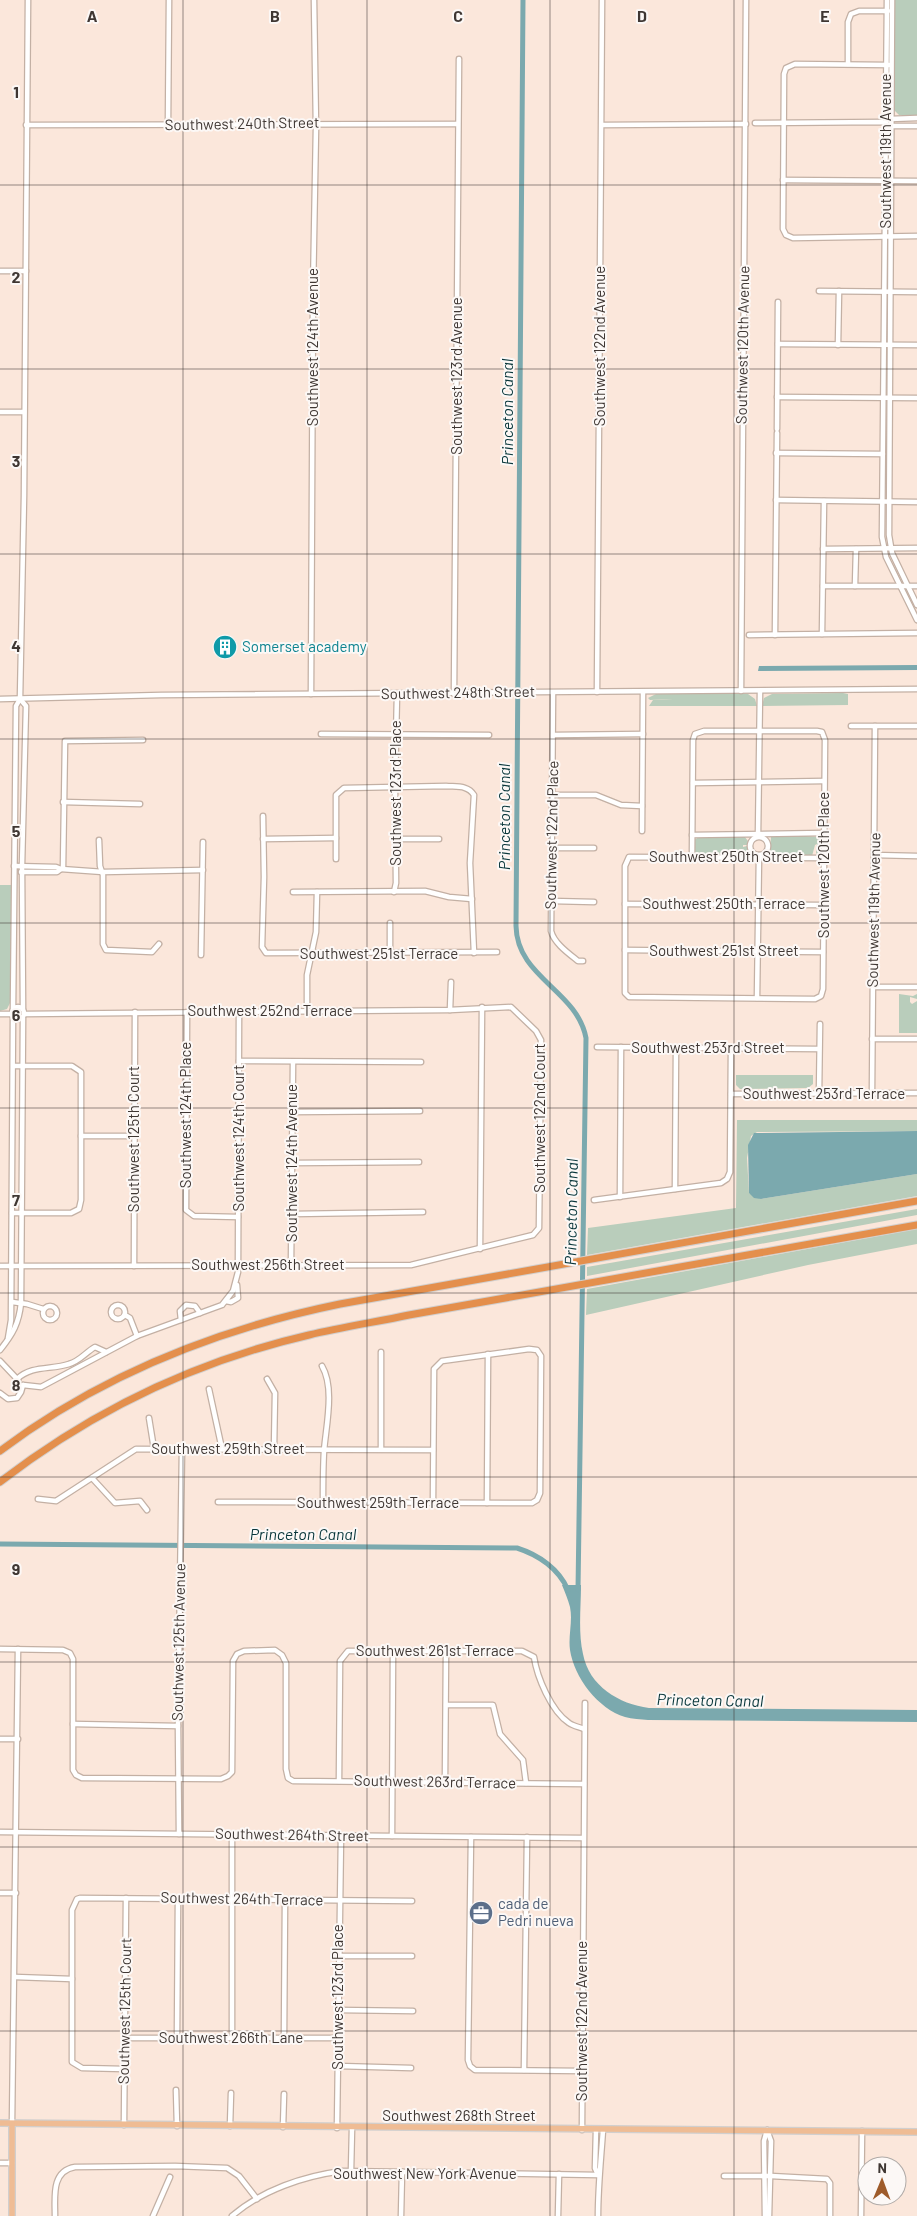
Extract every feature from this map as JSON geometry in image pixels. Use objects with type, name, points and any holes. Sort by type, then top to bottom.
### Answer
[{"type":"highway","points":[[0,1451],[48,1417],[142,1366],[216,1337],[272,1319],[323,1307],[917,1200]]},
{"type":"highway","points":[[0,1482],[36,1454],[85,1423],[143,1393],[234,1356],[286,1341],[339,1328],[917,1224]]},
{"type":"main road","name":"Southwest 268th Street","points":[[0,2124],[917,2132]]},
{"type":"main road","points":[[12,2124],[12,2216]]},
{"type":"street","points":[[7,1341],[12,1320],[14,1066],[12,1013],[16,706],[20,699],[28,0]]},
{"type":"street","points":[[168,125],[169,0]]},
{"type":"street","name":"Southwest 124th Avenue","points":[[311,694],[315,123],[314,0]]},
{"type":"street","name":"Southwest 122nd Avenue","points":[[597,692],[602,0]]},
{"type":"street","name":"Southwest 120th Avenue","points":[[741,691],[741,466],[746,0]]},
{"type":"street","name":"Southwest 119th Avenue","points":[[884,549],[882,502],[883,398],[886,121],[889,65],[889,11],[887,0]]},
{"type":"street","name":"Southwest 119th Avenue","points":[[889,11],[892,0]]},
{"type":"street","points":[[848,64],[848,20],[851,14],[859,11],[889,11]]},
{"type":"street","name":"Southwest 123rd Avenue","points":[[454,694],[459,59]]},
{"type":"street","points":[[889,65],[795,64],[788,67],[784,74],[783,227],[788,236],[796,238],[917,236]]},
{"type":"street","points":[[755,123],[886,121],[917,118]]},
{"type":"street","points":[[886,121],[892,126],[917,126]]},
{"type":"street","name":"Southwest 240th Street","points":[[26,125],[457,124]]},
{"type":"street","points":[[602,124],[746,124]]},
{"type":"street","points":[[892,126],[890,549],[917,606]]},
{"type":"street","points":[[783,180],[917,181]]},
{"type":"street","points":[[0,271],[26,271]]},
{"type":"street","points":[[819,291],[917,292]]},
{"type":"street","points":[[838,344],[839,291]]},
{"type":"street","points":[[775,635],[778,302]]},
{"type":"street","points":[[778,344],[917,345]]},
{"type":"street","points":[[777,397],[917,398]]},
{"type":"street","points":[[0,412],[24,412]]},
{"type":"street","points":[[776,453],[883,454]]},
{"type":"street","points":[[776,500],[917,502]]},
{"type":"street","points":[[822,634],[824,501]]},
{"type":"street","points":[[823,549],[917,548]]},
{"type":"street","points":[[855,586],[856,549]]},
{"type":"street","points":[[884,549],[917,620]]},
{"type":"street","points":[[823,586],[917,586]]},
{"type":"street","points":[[749,635],[917,633]]},
{"type":"street","name":"Southwest 248th Street","points":[[0,699],[311,694],[917,689]]},
{"type":"street","points":[[758,835],[760,690]]},
{"type":"street","points":[[642,831],[643,692]]},
{"type":"street","name":"Southwest 122nd Place","points":[[553,693],[551,929],[553,937],[578,961],[583,961]]},
{"type":"street","name":"Southwest 123rd Place","points":[[394,892],[396,883],[395,786],[397,694]]},
{"type":"street","points":[[0,1350],[17,1325],[21,1303],[24,1013],[22,866],[26,706],[20,699]]},
{"type":"street","points":[[851,726],[917,726]]},
{"type":"street","name":"Southwest 119th Avenue","points":[[872,1093],[875,726]]},
{"type":"street","points":[[692,857],[693,740],[698,732],[760,731]]},
{"type":"street","name":"Southwest 120th Place","points":[[757,998],[816,999],[822,995],[823,952],[824,734],[817,731],[760,731]]},
{"type":"street","points":[[321,734],[489,735]]},
{"type":"street","points":[[553,735],[643,734]]},
{"type":"street","points":[[62,869],[65,741],[143,740]]},
{"type":"street","points":[[693,783],[824,781]]},
{"type":"street","points":[[336,859],[336,795],[339,790],[344,788],[395,786],[462,787],[471,791],[474,795],[470,863],[474,953]]},
{"type":"street","points":[[553,795],[595,795],[621,805],[642,806]]},
{"type":"street","points":[[63,802],[140,804]]},
{"type":"street","points":[[263,816],[263,840],[336,838]]},
{"type":"street","points":[[692,835],[824,833]]},
{"type":"street","points":[[758,835],[752,839],[749,846],[753,853],[759,856]]},
{"type":"street","points":[[758,835],[766,839],[768,845],[766,852],[759,856]]},
{"type":"street","points":[[396,839],[439,839]]},
{"type":"street","points":[[99,840],[102,872],[103,944],[106,950],[152,952],[159,944]]},
{"type":"street","name":"Southwest 251st Terrace","points":[[263,840],[263,950],[270,955],[497,952]]},
{"type":"street","points":[[201,956],[203,842]]},
{"type":"street","points":[[552,848],[594,848]]},
{"type":"street","points":[[874,855],[917,856]]},
{"type":"street","points":[[625,904],[625,993],[630,997],[757,998],[759,856]]},
{"type":"street","name":"Southwest 250th Street","points":[[625,904],[628,858],[759,856],[824,858]]},
{"type":"street","points":[[14,866],[56,867],[102,872],[203,870]]},
{"type":"street","points":[[14,872],[57,872],[62,869]]},
{"type":"street","points":[[293,892],[425,891],[450,897],[472,899]]},
{"type":"street","points":[[307,1011],[307,976],[316,932],[317,892]]},
{"type":"street","points":[[552,901],[594,902]]},
{"type":"street","name":"Southwest 250th Terrace","points":[[625,904],[823,905]]},
{"type":"street","points":[[390,923],[390,953]]},
{"type":"street","points":[[14,940],[23,940]]},
{"type":"street","name":"Southwest 251st Street","points":[[625,950],[823,952]]},
{"type":"street","points":[[450,1010],[451,982]]},
{"type":"street","points":[[873,987],[917,987]]},
{"type":"street","name":"Southwest 252nd Terrace","points":[[24,1013],[450,1010],[506,1006],[514,1008]]},
{"type":"street","points":[[0,1014],[12,1013],[18,1007],[24,1013]]},
{"type":"street","points":[[480,1249],[482,1007]]},
{"type":"street","name":"Southwest 122nd Court","points":[[514,1008],[536,1031],[541,1040],[539,1228],[533,1235]]},
{"type":"street","name":"Southwest 124th Court","points":[[237,1283],[240,1011]]},
{"type":"street","name":"Southwest 125th Court","points":[[134,1266],[135,1012]]},
{"type":"street","name":"Southwest 124th Place","points":[[187,1012],[187,1211],[191,1215],[238,1217]]},
{"type":"street","points":[[12,1013],[17,1019],[24,1013]]},
{"type":"street","points":[[819,1094],[820,1024]]},
{"type":"street","points":[[872,1039],[917,1039]]},
{"type":"street","name":"Southwest 253rd Street","points":[[597,1047],[819,1049]]},
{"type":"street","points":[[620,1197],[622,1047]]},
{"type":"street","points":[[675,1189],[676,1048]]},
{"type":"street","points":[[594,1200],[721,1183],[727,1179],[730,1172],[731,1048]]},
{"type":"street","points":[[239,1062],[421,1062]]},
{"type":"street","name":"Southwest 124th Avenue","points":[[291,1265],[293,1062]]},
{"type":"street","points":[[12,1213],[68,1213],[78,1210],[81,1202],[82,1077],[80,1070],[72,1066],[14,1066]]},
{"type":"street","name":"Southwest 253rd Terrace","points":[[731,1094],[917,1093]]},
{"type":"street","points":[[292,1112],[420,1111]]},
{"type":"street","points":[[81,1136],[135,1136]]},
{"type":"street","points":[[293,1163],[419,1162]]},
{"type":"street","points":[[293,1214],[423,1212]]},
{"type":"street","name":"Southwest 256th Street","points":[[0,1266],[411,1265],[533,1235]]},
{"type":"street","points":[[1,1365],[23,1385],[41,1387],[137,1336],[222,1305],[237,1283]]},
{"type":"street","points":[[226,1301],[236,1301],[238,1298],[237,1283]]},
{"type":"street","points":[[12,1302],[43,1309]]},
{"type":"street","points":[[181,1320],[180,1311],[186,1305],[195,1306],[200,1314]]},
{"type":"street","points":[[125,1315],[130,1318],[137,1336]]},
{"type":"street","points":[[17,1379],[26,1372],[33,1370],[71,1364],[95,1347],[106,1352]]},
{"type":"street","name":"Southwest 259th Terrace","points":[[218,1502],[532,1503],[537,1500],[540,1493],[541,1356],[537,1350],[529,1349],[488,1354]]},
{"type":"street","points":[[381,1352],[381,1449]]},
{"type":"street","points":[[433,1503],[434,1369],[442,1361],[488,1354],[487,1503]]},
{"type":"street","points":[[322,1366],[328,1379],[328,1431],[324,1449],[323,1503]]},
{"type":"street","points":[[267,1379],[275,1393],[274,1449]]},
{"type":"street","points":[[0,1393],[8,1399],[17,1398],[23,1385]]},
{"type":"street","points":[[209,1389],[222,1449]]},
{"type":"street","points":[[149,1418],[154,1449]]},
{"type":"street","name":"Southwest 259th Street","points":[[38,1498],[56,1501],[136,1449],[433,1450]]},
{"type":"street","name":"Southwest 125th Avenue","points":[[179,1834],[178,1726],[182,1449]]},
{"type":"street","points":[[92,1478],[115,1503],[140,1501],[147,1510]]},
{"type":"street","points":[[0,1648],[63,1650],[70,1654],[73,1659],[73,1770],[76,1775],[82,1778],[179,1779]]},
{"type":"street","points":[[12,2124],[18,1649]]},
{"type":"street","name":"Southwest 263rd Terrace","points":[[179,1779],[221,1779],[232,1772],[233,1661],[238,1654],[244,1651],[275,1650],[282,1655],[286,1663],[286,1769],[288,1778],[293,1781],[584,1784]]},
{"type":"street","name":"Southwest 261st Terrace","points":[[339,1781],[340,1661],[343,1654],[348,1651],[522,1651],[534,1657],[536,1670],[542,1686],[560,1716],[569,1724],[584,1729]]},
{"type":"street","points":[[392,1836],[393,1651]]},
{"type":"street","points":[[445,1782],[446,1651]]},
{"type":"street","name":"Southwest 122nd Avenue","points":[[582,2130],[585,1703]]},
{"type":"street","points":[[446,1705],[493,1705],[500,1734],[523,1760],[526,1783]]},
{"type":"street","points":[[73,1724],[178,1726]]},
{"type":"street","points":[[0,1739],[18,1739]]},
{"type":"street","name":"Southwest 264th Street","points":[[0,1832],[583,1838]]},
{"type":"street","points":[[232,1834],[232,2038]]},
{"type":"street","name":"Southwest 123rd Place","points":[[338,2128],[341,1835]]},
{"type":"street","points":[[471,1837],[468,2060],[470,2066],[475,2070],[582,2071]]},
{"type":"street","points":[[524,2070],[527,1837]]},
{"type":"street","points":[[0,1893],[16,1893]]},
{"type":"street","name":"Southwest 264th Terrace","points":[[72,1979],[74,1902],[80,1898],[412,1901]]},
{"type":"street","name":"Southwest 125th Court","points":[[124,2125],[126,1898]]},
{"type":"street","points":[[177,2038],[178,1898]]},
{"type":"street","points":[[284,2038],[285,1900]]},
{"type":"street","points":[[339,1956],[412,1956]]},
{"type":"street","points":[[15,1978],[72,1979],[71,2058],[75,2066],[82,2068],[124,2069]]},
{"type":"street","points":[[338,2010],[413,2011]]},
{"type":"street","name":"Southwest 266th Lane","points":[[124,2038],[338,2038]]},
{"type":"street","points":[[338,2066],[411,2068]]},
{"type":"street","points":[[176,2090],[177,2126]]},
{"type":"street","points":[[230,2126],[231,2093]]},
{"type":"street","points":[[284,2094],[284,2127]]},
{"type":"street","points":[[352,2128],[352,2171]]},
{"type":"street","points":[[596,2130],[595,2168],[598,2175],[598,2216]]},
{"type":"street","points":[[598,2175],[601,2169],[603,2130]]},
{"type":"street","points":[[767,2130],[771,2141],[769,2216]]},
{"type":"street","points":[[765,2216],[764,2141],[767,2130]]},
{"type":"street","points":[[862,2131],[862,2216]]},
{"type":"street","points":[[0,2163],[12,2163]]},
{"type":"street","points":[[55,2216],[57,2180],[63,2172],[75,2167],[227,2168],[239,2176],[257,2199]]},
{"type":"street","name":"Southwest New York Avenue","points":[[232,2216],[257,2199],[310,2177],[331,2173],[352,2171],[598,2175]]},
{"type":"street","points":[[401,2216],[402,2172]]},
{"type":"street","points":[[558,2216],[559,2174]]},
{"type":"street","points":[[724,2176],[827,2179],[830,2183],[830,2216]]},
{"type":"street","points":[[153,2216],[170,2177]]},
{"type":"green space","points":[[894,0],[917,0],[917,115],[899,115],[893,109]]},
{"type":"green space","points":[[656,694],[748,694],[755,699],[757,706],[649,706],[653,700],[673,699],[650,700],[648,698]]},
{"type":"green space","points":[[772,694],[848,694],[848,705],[762,706],[764,698]]},
{"type":"green space","points":[[790,835],[820,837],[821,853],[818,855],[816,853],[817,844],[812,856],[772,854],[770,850],[771,837],[789,837]]},
{"type":"green space","points":[[744,836],[748,841],[747,845],[743,845],[743,847],[747,846],[747,850],[743,855],[698,855],[695,852],[694,840],[699,837]]},
{"type":"green space","points":[[0,885],[12,885],[11,1001],[7,1009],[0,1011]]},
{"type":"green space","points":[[899,994],[913,996],[917,994],[917,999],[910,997],[910,1002],[912,1004],[917,1001],[917,1033],[899,1033]]},
{"type":"green space","points":[[736,1075],[813,1075],[813,1084],[808,1088],[740,1089],[736,1085]]},
{"type":"green space","points":[[737,1120],[917,1120],[917,1131],[757,1132],[751,1136],[747,1158],[749,1193],[761,1199],[917,1174],[917,1196],[587,1255],[588,1228],[736,1208]]},
{"type":"green space","points":[[917,1209],[917,1215],[587,1276],[587,1267]]},
{"type":"green space","points":[[917,1229],[917,1244],[808,1265],[586,1315],[587,1289]]},
{"type":"water","points":[[917,665],[917,670],[758,671],[759,666]]},
{"type":"water","points":[[917,1131],[917,1174],[761,1199],[754,1198],[749,1193],[748,1145],[754,1133]]},
{"type":"water","name":"Princeton Canal","points":[[562,1585],[581,1585],[581,1646],[586,1665],[607,1692],[627,1702],[649,1708],[917,1710],[917,1722],[648,1720],[625,1717],[615,1713],[597,1699],[589,1691],[576,1671],[570,1650],[570,1607]]},
{"type":"waterway","name":"Princeton Canal","points":[[523,0],[516,926],[519,944],[526,959],[571,1008],[580,1022],[586,1038],[578,1590]]},
{"type":"waterway","name":"Princeton Canal","points":[[0,1544],[517,1548],[533,1555],[554,1569],[568,1590]]},
{"type":"place","name":"Somerset academy","points":[[225,647]]},
{"type":"place","name":"cada de Pedri nueva","points":[[481,1913]]}]
